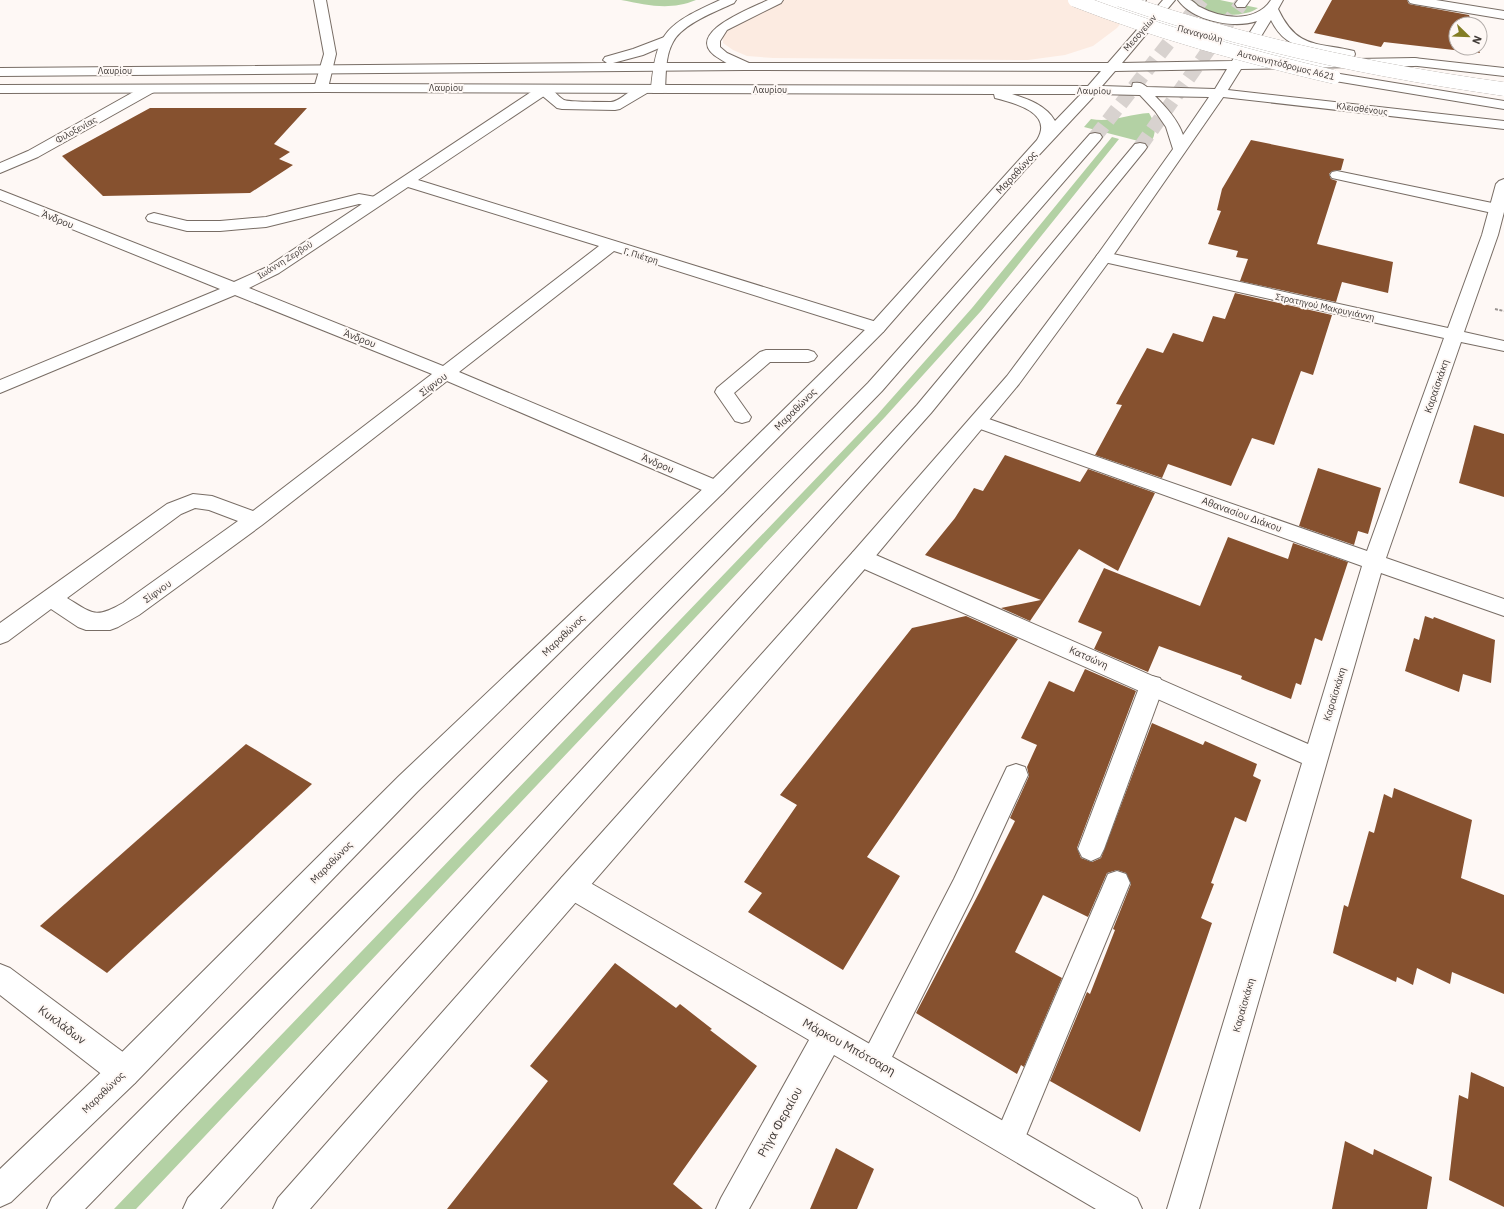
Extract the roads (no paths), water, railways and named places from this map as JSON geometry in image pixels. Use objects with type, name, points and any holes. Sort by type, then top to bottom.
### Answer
[{"type":"main road","points":[[320,0],[330,54],[321,88]]},
{"type":"main road","points":[[563,68],[592,64],[623,57],[667,40],[699,14],[730,0]]},
{"type":"main road","points":[[744,66],[725,57],[714,46],[713,40],[716,33],[723,27],[776,0]]},
{"type":"main road","name":"Αυτοκινητόδρομος Α621","points":[[1075,0],[1198,43],[1273,62],[1350,80],[1504,105]]},
{"type":"main road","name":"Παναγούλη","points":[[1094,0],[1151,20],[1248,47],[1332,64]]},
{"type":"main road","points":[[1106,0],[1140,0]]},
{"type":"main road","name":"Αυτοκινητόδρομος Α621","points":[[1120,0],[1168,17],[1283,49],[1400,73],[1504,89]]},
{"type":"main road","name":"Μεσογείων","points":[[1111,66],[1169,0]]},
{"type":"main road","points":[[1184,0],[1192,8],[1200,12],[1234,19],[1248,20],[1266,13],[1274,4]]},
{"type":"main road","points":[[1414,0],[1504,15]]},
{"type":"main road","points":[[289,1209],[979,422],[1013,380],[1104,257],[1219,93],[1274,4]]},
{"type":"main road","points":[[1274,4],[1280,26],[1286,32],[1305,44],[1336,52],[1504,72]]},
{"type":"main road","points":[[658,90],[659,68],[667,40]]},
{"type":"main road","points":[[1332,64],[1414,62]]},
{"type":"main road","name":"Λαυρίου","points":[[0,72],[659,68],[744,66],[1043,68],[1237,64],[1332,64]]},
{"type":"main road","points":[[1111,66],[1129,78],[1160,108],[1173,127],[1180,149]]},
{"type":"main road","name":"Μαραθώνος","points":[[0,1191],[124,1072],[408,784],[716,488],[877,328],[1019,168],[1092,90],[1111,66]]},
{"type":"main road","name":"Λαυρίου","points":[[0,90],[321,88],[545,89],[562,105],[615,106],[642,90],[1092,90],[1219,93]]},
{"type":"main road","name":"Φιλοξενίας","points":[[0,169],[33,154],[149,89]]},
{"type":"main road","name":"Ιωάννη Ζερβού","points":[[0,387],[234,289],[273,270],[545,89]]},
{"type":"main road","points":[[974,90],[1009,97],[1030,106],[1046,116],[1049,123],[1049,130],[1042,144]]},
{"type":"main road","name":"Κλεισθένους","points":[[1219,93],[1504,125]]},
{"type":"main road","points":[[63,1209],[875,387],[1095,137]]},
{"type":"main road","points":[[199,1209],[918,415],[1140,147]]},
{"type":"main road","points":[[1337,175],[1497,209]]},
{"type":"main road","name":"Γ. Πιέτρη","points":[[406,181],[610,246],[877,328]]},
{"type":"main road","name":"Καραϊσκάκη","points":[[1183,1209],[1374,561],[1490,235],[1504,184]]},
{"type":"main road","name":"Άνδρου","points":[[0,196],[408,357],[716,488]]},
{"type":"main road","points":[[154,218],[187,226],[220,226],[266,222],[359,199],[376,201]]},
{"type":"main road","name":"Σίφνου","points":[[51,598],[86,621],[110,621],[131,609],[255,520],[610,246]]},
{"type":"main road","name":"Στρατηγού Μακρυγιάννη","points":[[1104,257],[1146,268],[1504,346]]},
{"type":"main road","points":[[742,417],[724,392],[766,356],[808,356]]},
{"type":"main road","name":"Αθανασίου Διάκου","points":[[979,422],[1504,608]]},
{"type":"main road","points":[[0,635],[174,509],[193,501],[212,503],[255,520]]},
{"type":"main road","name":"Κατσώνη","points":[[861,558],[1315,758]]},
{"type":"main road","points":[[1091,849],[1152,685]]},
{"type":"main road","points":[[875,1061],[963,888],[1016,775]]},
{"type":"main road","points":[[1009,1139],[1118,883]]},
{"type":"main road","name":"Μάρκου Μπότσαρη","points":[[571,886],[828,1036],[875,1061],[1126,1209]]},
{"type":"main road","name":"Κυκλάδων","points":[[0,978],[124,1072]]},
{"type":"main road","name":"Ρήγα Φεραίου","points":[[732,1209],[828,1036]]},
{"type":"tunnel","points":[[1095,137],[1202,0]]},
{"type":"tunnel","points":[[1140,147],[1241,4]]}]
